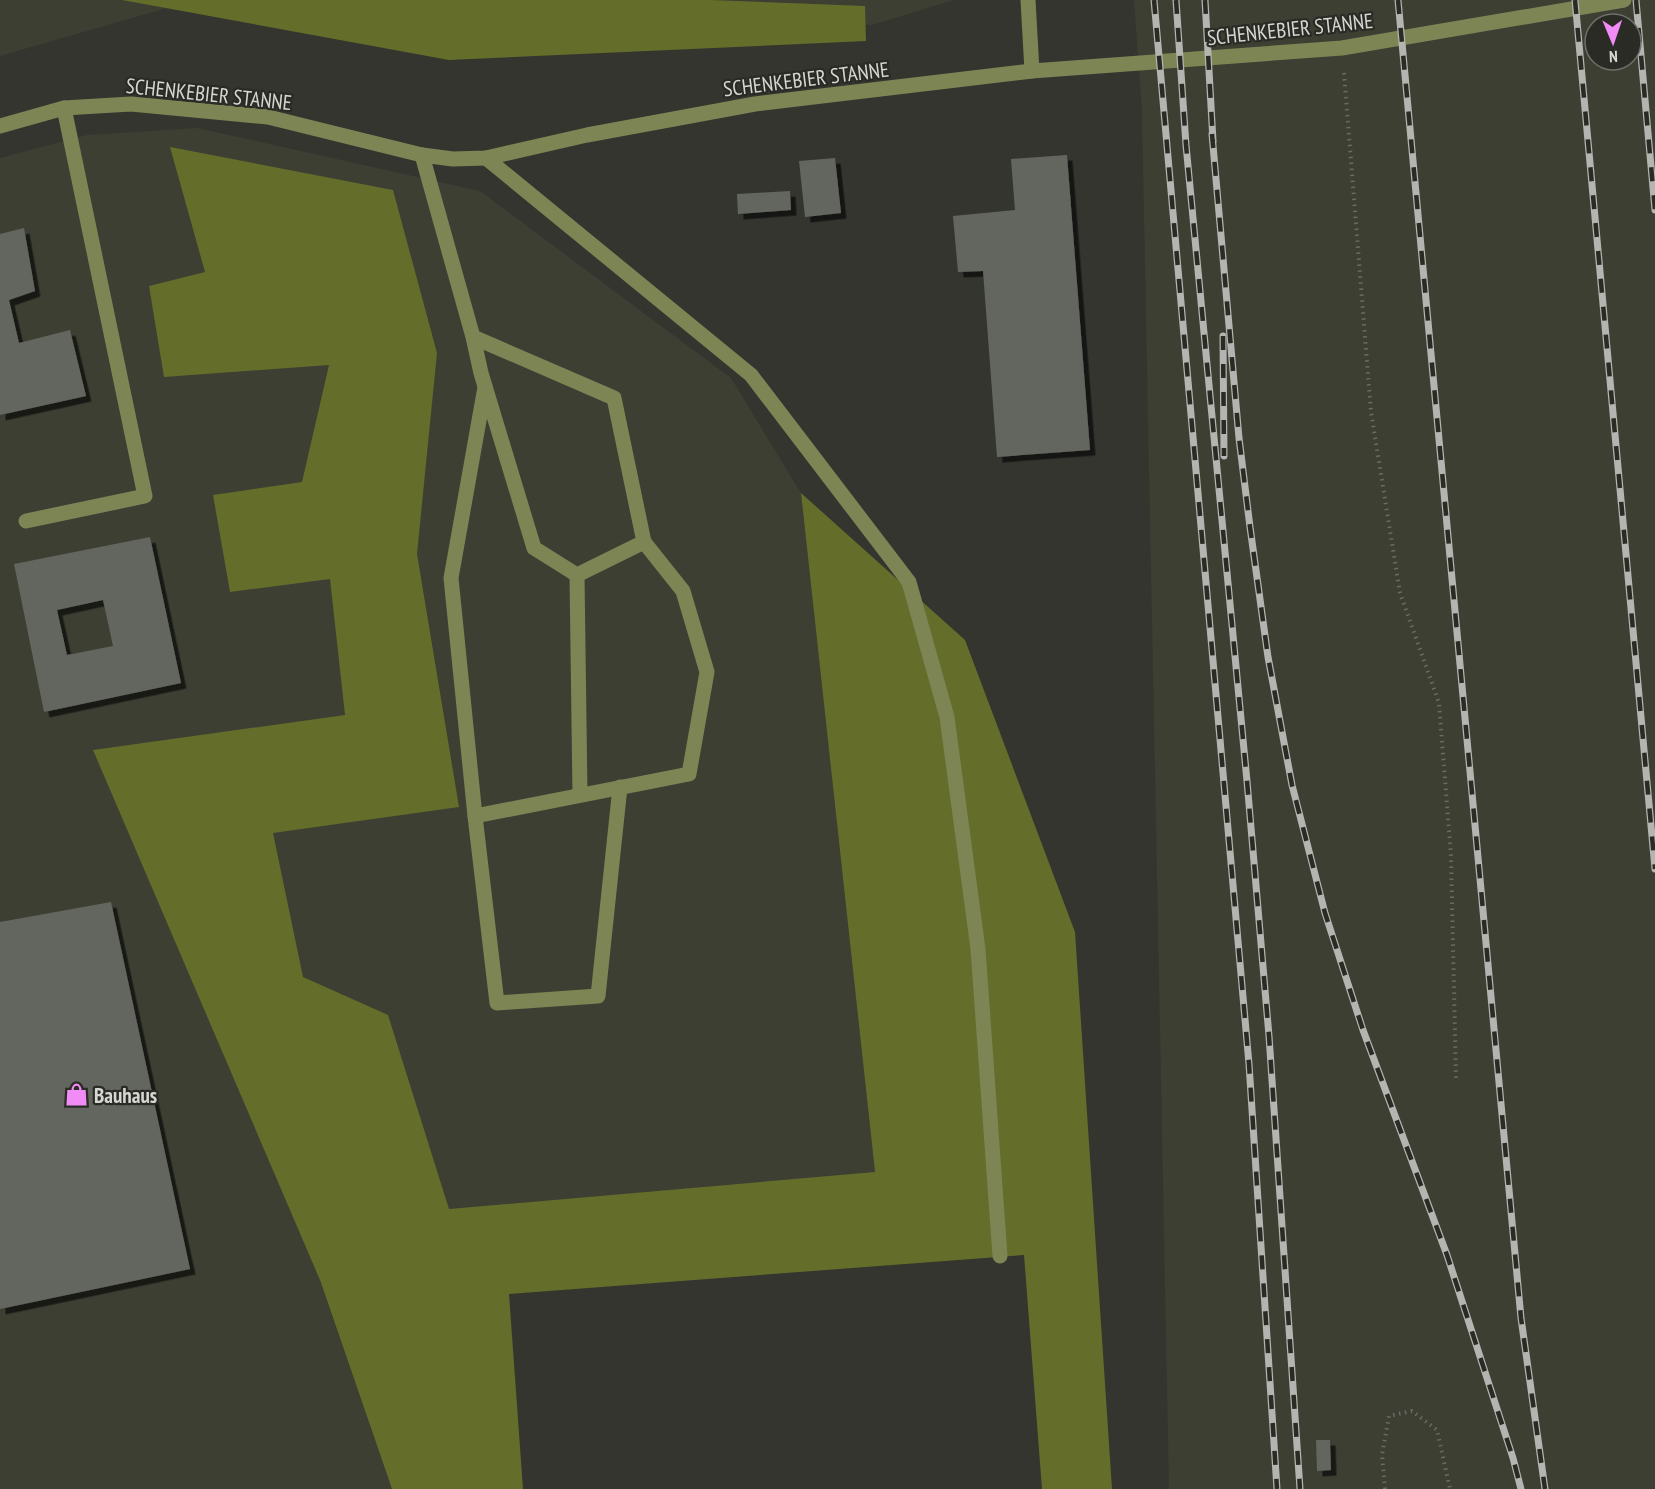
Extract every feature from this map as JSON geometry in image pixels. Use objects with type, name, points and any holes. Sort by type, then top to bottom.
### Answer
[{"type":"street","points":[[1028,0],[1032,72]]},
{"type":"street","name":"SCHENKEBIER STANNE","points":[[0,126],[64,108],[131,104],[268,117],[422,155],[453,159],[486,158],[587,135],[755,104],[1032,72],[1342,48],[1624,0]]},
{"type":"street","points":[[26,521],[145,496],[64,108]]},
{"type":"street","points":[[422,155],[485,387],[534,548],[577,576]]},
{"type":"street","points":[[486,158],[750,375],[909,582],[948,729],[978,950],[1000,1256]]},
{"type":"street","points":[[473,337],[614,398],[644,542],[683,591],[707,672],[689,774],[475,816]]},
{"type":"street","points":[[485,387],[451,578],[497,1003],[598,996],[620,787]]},
{"type":"street","points":[[577,576],[644,542]]},
{"type":"street","points":[[577,576],[580,795]]},
{"type":"path","points":[[1342,48],[1371,412],[1400,593],[1439,704],[1450,856],[1456,1078]]},
{"type":"path","points":[[1384,1489],[1382,1455],[1389,1416],[1412,1411],[1437,1430],[1450,1489]]},
{"type":"shaded area","points":[[0,0],[195,0],[0,56]]},
{"type":"shaded area","points":[[432,0],[954,0],[872,25],[434,5]]},
{"type":"shaded area","points":[[1134,0],[1655,0],[1655,1489],[1169,1489],[1142,112]]},
{"type":"shaded area","points":[[198,128],[480,191],[731,378],[801,493],[881,1227],[320,1281],[392,1489],[0,1489],[0,158],[87,135]]},
{"type":"green space","points":[[122,0],[711,0],[865,6],[866,41],[449,60]]},
{"type":"green space","points":[[170,147],[393,190],[437,353],[417,554],[459,807],[273,833],[303,977],[388,1015],[449,1209],[875,1172],[801,493],[965,640],[1075,932],[1112,1489],[1042,1489],[1024,1255],[509,1294],[523,1489],[392,1489],[320,1280],[93,750],[345,715],[330,579],[230,592],[213,495],[302,482],[329,365],[164,377],[149,286],[205,272]]},
{"type":"building","points":[[1067,155],[1090,450],[997,457],[983,271],[958,272],[953,216],[1015,210],[1011,159]]},
{"type":"building","points":[[835,158],[841,213],[805,217],[799,161]]},
{"type":"building","points":[[790,191],[791,210],[738,214],[737,194]]},
{"type":"building","points":[[24,228],[35,291],[9,300],[19,343],[70,330],[86,396],[0,415],[0,234]]},
{"type":"building","points":[[150,537],[181,683],[44,712],[14,564]],"holes":[[[103,600],[113,646],[67,655],[57,610]]]},
{"type":"building","name":"Bauhaus","points":[[111,902],[190,1269],[0,1309],[0,922]]},
{"type":"building","points":[[1316,1440],[1330,1440],[1331,1470],[1317,1471]]},
{"type":"railway","points":[[1154,0],[1249,1064],[1277,1489]]},
{"type":"railway","points":[[1176,0],[1186,145],[1269,1036],[1300,1489]]},
{"type":"railway","points":[[1205,0],[1213,141]]},
{"type":"railway","points":[[1398,0],[1521,1318],[1545,1489]]},
{"type":"railway","points":[[1575,0],[1655,869]]},
{"type":"railway","points":[[1636,0],[1655,210]]},
{"type":"railway","points":[[1212,134],[1239,438],[1268,657],[1292,785],[1325,913],[1363,1030],[1447,1255],[1521,1489]]},
{"type":"railway","points":[[1223,336],[1224,456]]},
{"type":"place","name":"Bauhaus","points":[[76,1095]]}]
